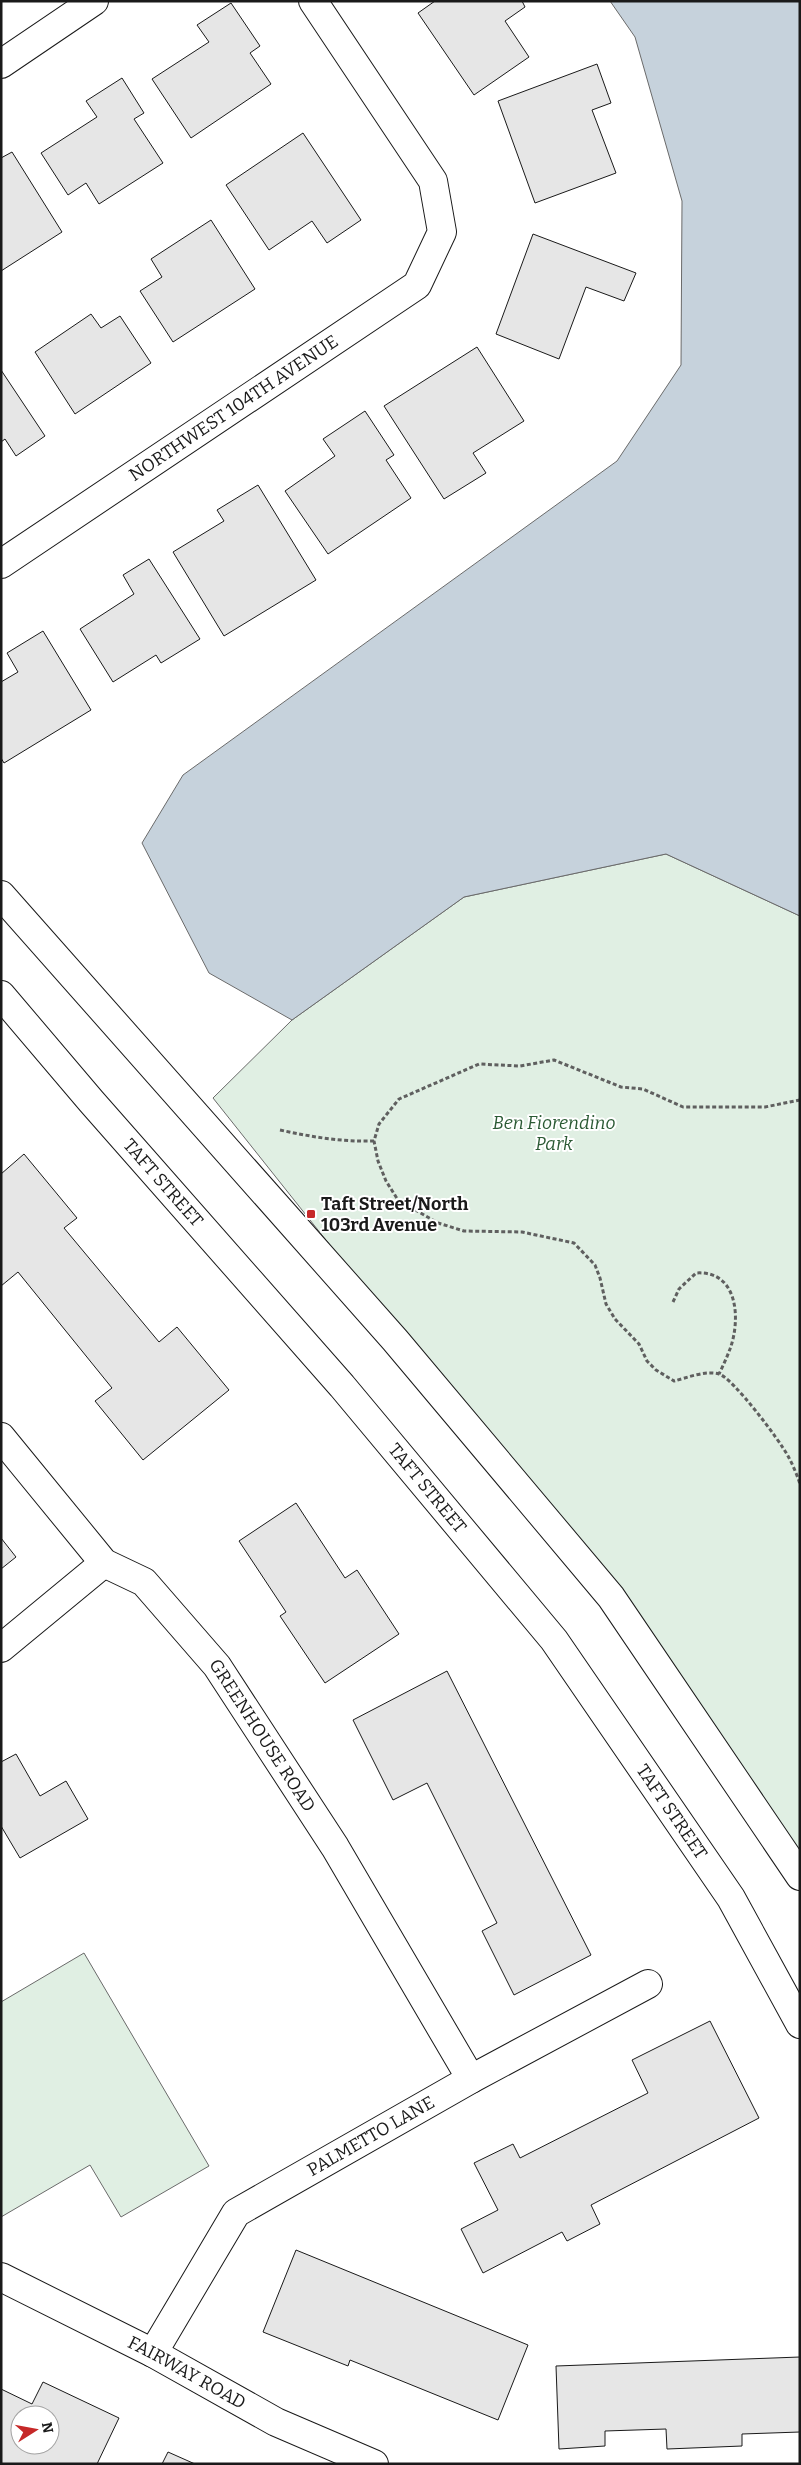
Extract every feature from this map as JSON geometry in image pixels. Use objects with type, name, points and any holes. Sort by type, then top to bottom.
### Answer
[{"type":"street","points":[[1,64],[94,1]]},
{"type":"street","name":"NORTHWEST 104TH AVENUE","points":[[1,564],[416,286],[442,232],[433,180],[313,1]]},
{"type":"street","points":[[1,895],[389,1332],[605,1590],[800,1876]]},
{"type":"street","name":"TAFT STREET","points":[[1,995],[91,1101],[342,1386],[554,1640],[730,1898],[800,2024]]},
{"type":"street","name":"GREENHOUSE ROAD","points":[[1,1437],[104,1563],[144,1582],[217,1666],[335,1847],[471,2079]]},
{"type":"street","points":[[1,1648],[104,1563]]},
{"type":"street","name":"PALMETTO LANE","points":[[153,2353],[236,2213],[471,2079],[648,1984]]},
{"type":"street","name":"FAIRWAY ROAD","points":[[1,2277],[153,2353],[276,2422],[374,2464]]},
{"type":"path","points":[[800,1100],[764,1107],[683,1107],[643,1089],[621,1087],[554,1060],[520,1066],[479,1064],[399,1099],[379,1124],[374,1141],[378,1161],[386,1181],[398,1200],[438,1223],[464,1231],[522,1232],[574,1243],[595,1265],[606,1304],[615,1319],[640,1344],[647,1361],[656,1370],[674,1381],[704,1374],[719,1374],[741,1393],[788,1455],[800,1484]]},
{"type":"path","points":[[280,1130],[321,1139],[350,1142],[374,1141]]},
{"type":"path","points":[[673,1302],[679,1289],[696,1274],[715,1275],[725,1282],[736,1309],[735,1328],[730,1348],[719,1374]]},
{"type":"green space","name":"Ben Fiorendino Park","points":[[666,854],[800,916],[800,1852],[593,1576],[213,1098],[292,1020],[464,897]]},
{"type":"green space","points":[[84,1953],[209,2166],[121,2217],[90,2165],[1,2217],[1,2002]]},
{"type":"shaded area","points":[[610,1],[800,1],[800,916],[666,854],[464,897],[292,1020],[209,973],[142,843],[183,775],[617,461],[681,365],[682,201],[635,37]]},
{"type":"building","points":[[435,1],[522,1],[525,7],[505,21],[529,57],[474,95],[418,13]]},
{"type":"building","points":[[231,3],[260,46],[250,53],[271,84],[191,138],[152,79],[209,42],[197,25]]},
{"type":"building","points":[[597,64],[611,103],[592,110],[616,173],[535,203],[498,101]]},
{"type":"building","points":[[122,78],[144,113],[134,119],[163,163],[99,204],[86,183],[68,195],[41,153],[97,117],[86,101]]},
{"type":"building","points":[[303,133],[361,220],[327,243],[312,221],[269,250],[226,185]]},
{"type":"building","points":[[12,152],[62,232],[1,271],[1,158]]},
{"type":"building","points":[[211,220],[255,289],[173,342],[140,291],[162,277],[151,259]]},
{"type":"building","points":[[533,234],[636,273],[624,301],[586,287],[559,359],[496,334]]},
{"type":"building","points":[[91,314],[101,328],[120,316],[151,363],[75,414],[35,352]]},
{"type":"building","points":[[477,347],[524,421],[473,453],[486,473],[444,499],[384,406]]},
{"type":"building","points":[[1,370],[45,436],[16,456],[5,439],[1,442]]},
{"type":"building","points":[[365,411],[394,455],[386,460],[411,498],[328,554],[285,491],[335,456],[323,439]]},
{"type":"building","points":[[258,485],[316,580],[224,636],[173,552],[224,521],[217,510]]},
{"type":"building","points":[[149,559],[200,639],[161,663],[156,655],[113,682],[80,629],[134,594],[123,575]]},
{"type":"building","points":[[43,631],[91,710],[4,763],[1,758],[1,682],[18,672],[7,653]]},
{"type":"building","points":[[24,1154],[77,1218],[64,1228],[159,1342],[177,1327],[229,1390],[143,1460],[95,1401],[112,1388],[18,1272],[1,1286],[1,1174]]},
{"type":"building","points":[[296,1503],[345,1578],[357,1570],[399,1634],[325,1683],[280,1616],[286,1612],[239,1541]]},
{"type":"building","points":[[1,1538],[16,1557],[1,1569]]},
{"type":"building","points":[[447,1671],[591,1955],[514,1995],[482,1931],[497,1923],[427,1783],[393,1800],[353,1720]]},
{"type":"building","points":[[16,1754],[40,1796],[66,1781],[88,1819],[20,1858],[1,1826],[1,1762]]},
{"type":"building","points":[[710,2021],[759,2118],[591,2205],[600,2224],[567,2241],[562,2232],[483,2273],[461,2229],[498,2210],[474,2163],[513,2144],[520,2158],[648,2093],[632,2060]]},
{"type":"building","points":[[296,2250],[528,2345],[498,2420],[350,2360],[348,2366],[263,2332]]},
{"type":"building","points":[[800,2357],[800,2432],[742,2434],[742,2446],[667,2449],[666,2429],[605,2431],[605,2446],[559,2449],[556,2366]]},
{"type":"building","points":[[43,2382],[119,2418],[97,2464],[1,2464],[1,2389],[32,2404]]},
{"type":"building","points":[[168,2452],[195,2464],[162,2464]]},
{"type":"place","name":"Taft Street/North 103rd Avenue","points":[[311,1214]]}]
